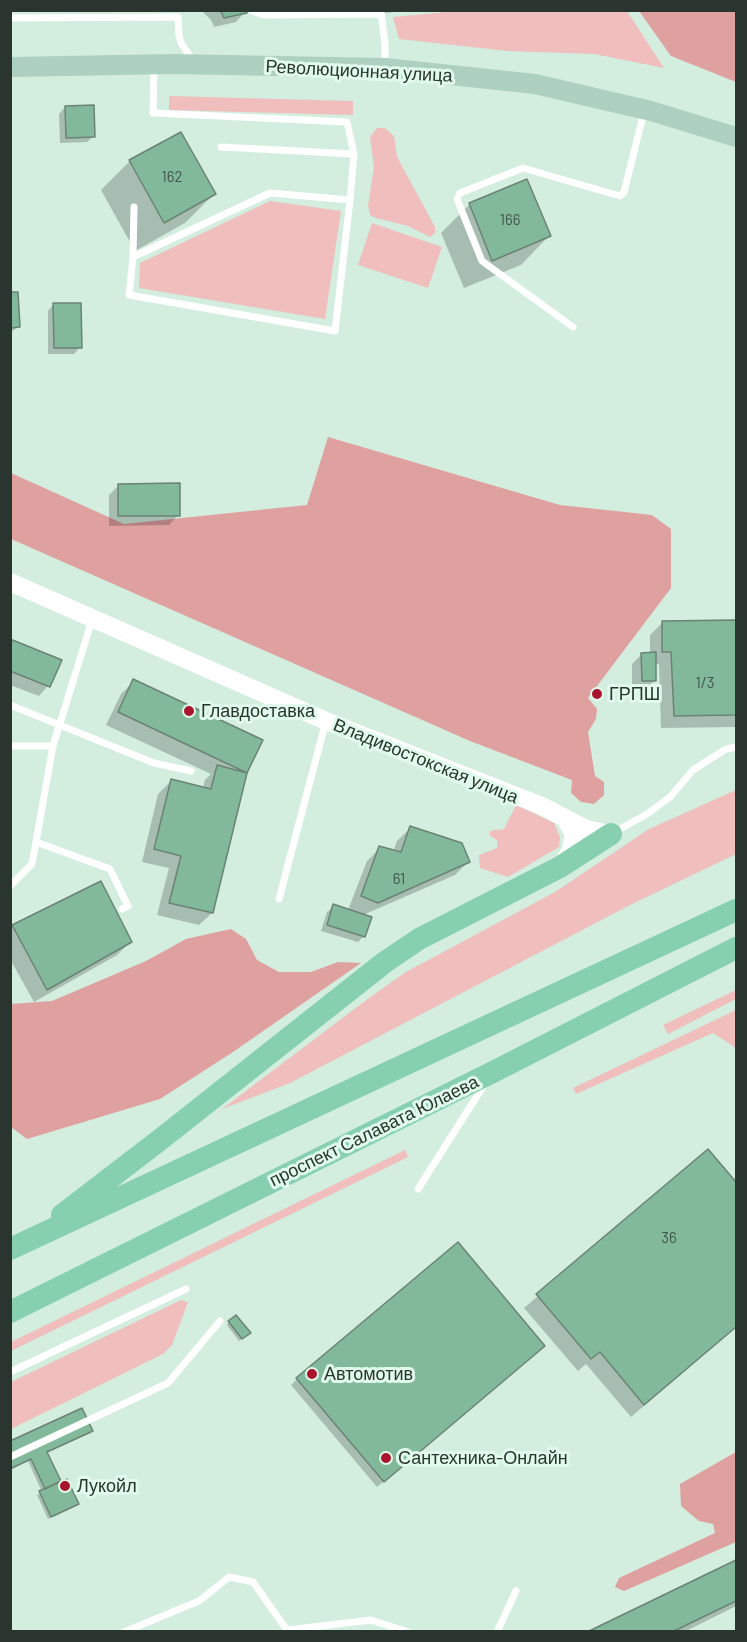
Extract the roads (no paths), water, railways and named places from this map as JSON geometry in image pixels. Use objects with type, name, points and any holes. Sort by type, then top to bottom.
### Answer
[{"type":"main road","name":"Революционная улица","points":[[10,67],[195,64],[385,68],[535,84],[645,110],[736,136]]},
{"type":"main road","points":[[18,1245],[161,1139],[385,962],[419,939],[560,867],[611,834]]},
{"type":"main road","points":[[18,1245],[736,910]]},
{"type":"main road","name":"проспект Салавата Юлаева","points":[[10,1312],[493,1072],[736,948]]},
{"type":"street","name":"Владивостокская улица","points":[[10,582],[326,721],[542,807],[586,829],[611,834]]},
{"type":"street","points":[[560,867],[570,852],[574,835],[565,818]]},
{"type":"lane","points":[[252,11],[264,15],[381,12],[385,68]]},
{"type":"lane","points":[[10,18],[178,14],[179,35],[195,64]]},
{"type":"lane","points":[[134,207],[133,257],[129,295],[335,330],[354,154],[346,122],[153,113],[154,64]]},
{"type":"lane","points":[[573,327],[482,261],[457,199],[460,193],[523,168],[620,196],[624,192],[645,110]]},
{"type":"lane","points":[[221,147],[354,154]]},
{"type":"lane","points":[[133,257],[270,193],[350,200]]},
{"type":"lane","points":[[10,886],[32,864],[53,746],[92,617]]},
{"type":"lane","points":[[10,705],[154,763],[191,771]]},
{"type":"lane","points":[[279,899],[326,721]]},
{"type":"lane","points":[[10,746],[53,746]]},
{"type":"lane","points":[[611,834],[647,814],[670,797],[693,770],[726,749],[736,747]]},
{"type":"lane","points":[[36,842],[110,869],[128,906],[122,909]]},
{"type":"lane","points":[[418,1189],[493,1072]]},
{"type":"lane","points":[[10,1372],[186,1289]]},
{"type":"lane","points":[[10,1457],[168,1383],[220,1322]]},
{"type":"lane","points":[[124,1632],[199,1601],[228,1577],[253,1582],[286,1631],[371,1620],[408,1632]]},
{"type":"lane","points":[[497,1632],[516,1591]]},
{"type":"place","name":"ГРПШ","points":[[597,694]]},
{"type":"place","name":"Главдоставка","points":[[189,711]]},
{"type":"place","name":"Автомотив","points":[[312,1374]]},
{"type":"place","name":"Сантехника-Онлайн","points":[[386,1458]]},
{"type":"place","name":"Лукойл","points":[[65,1486]]}]
